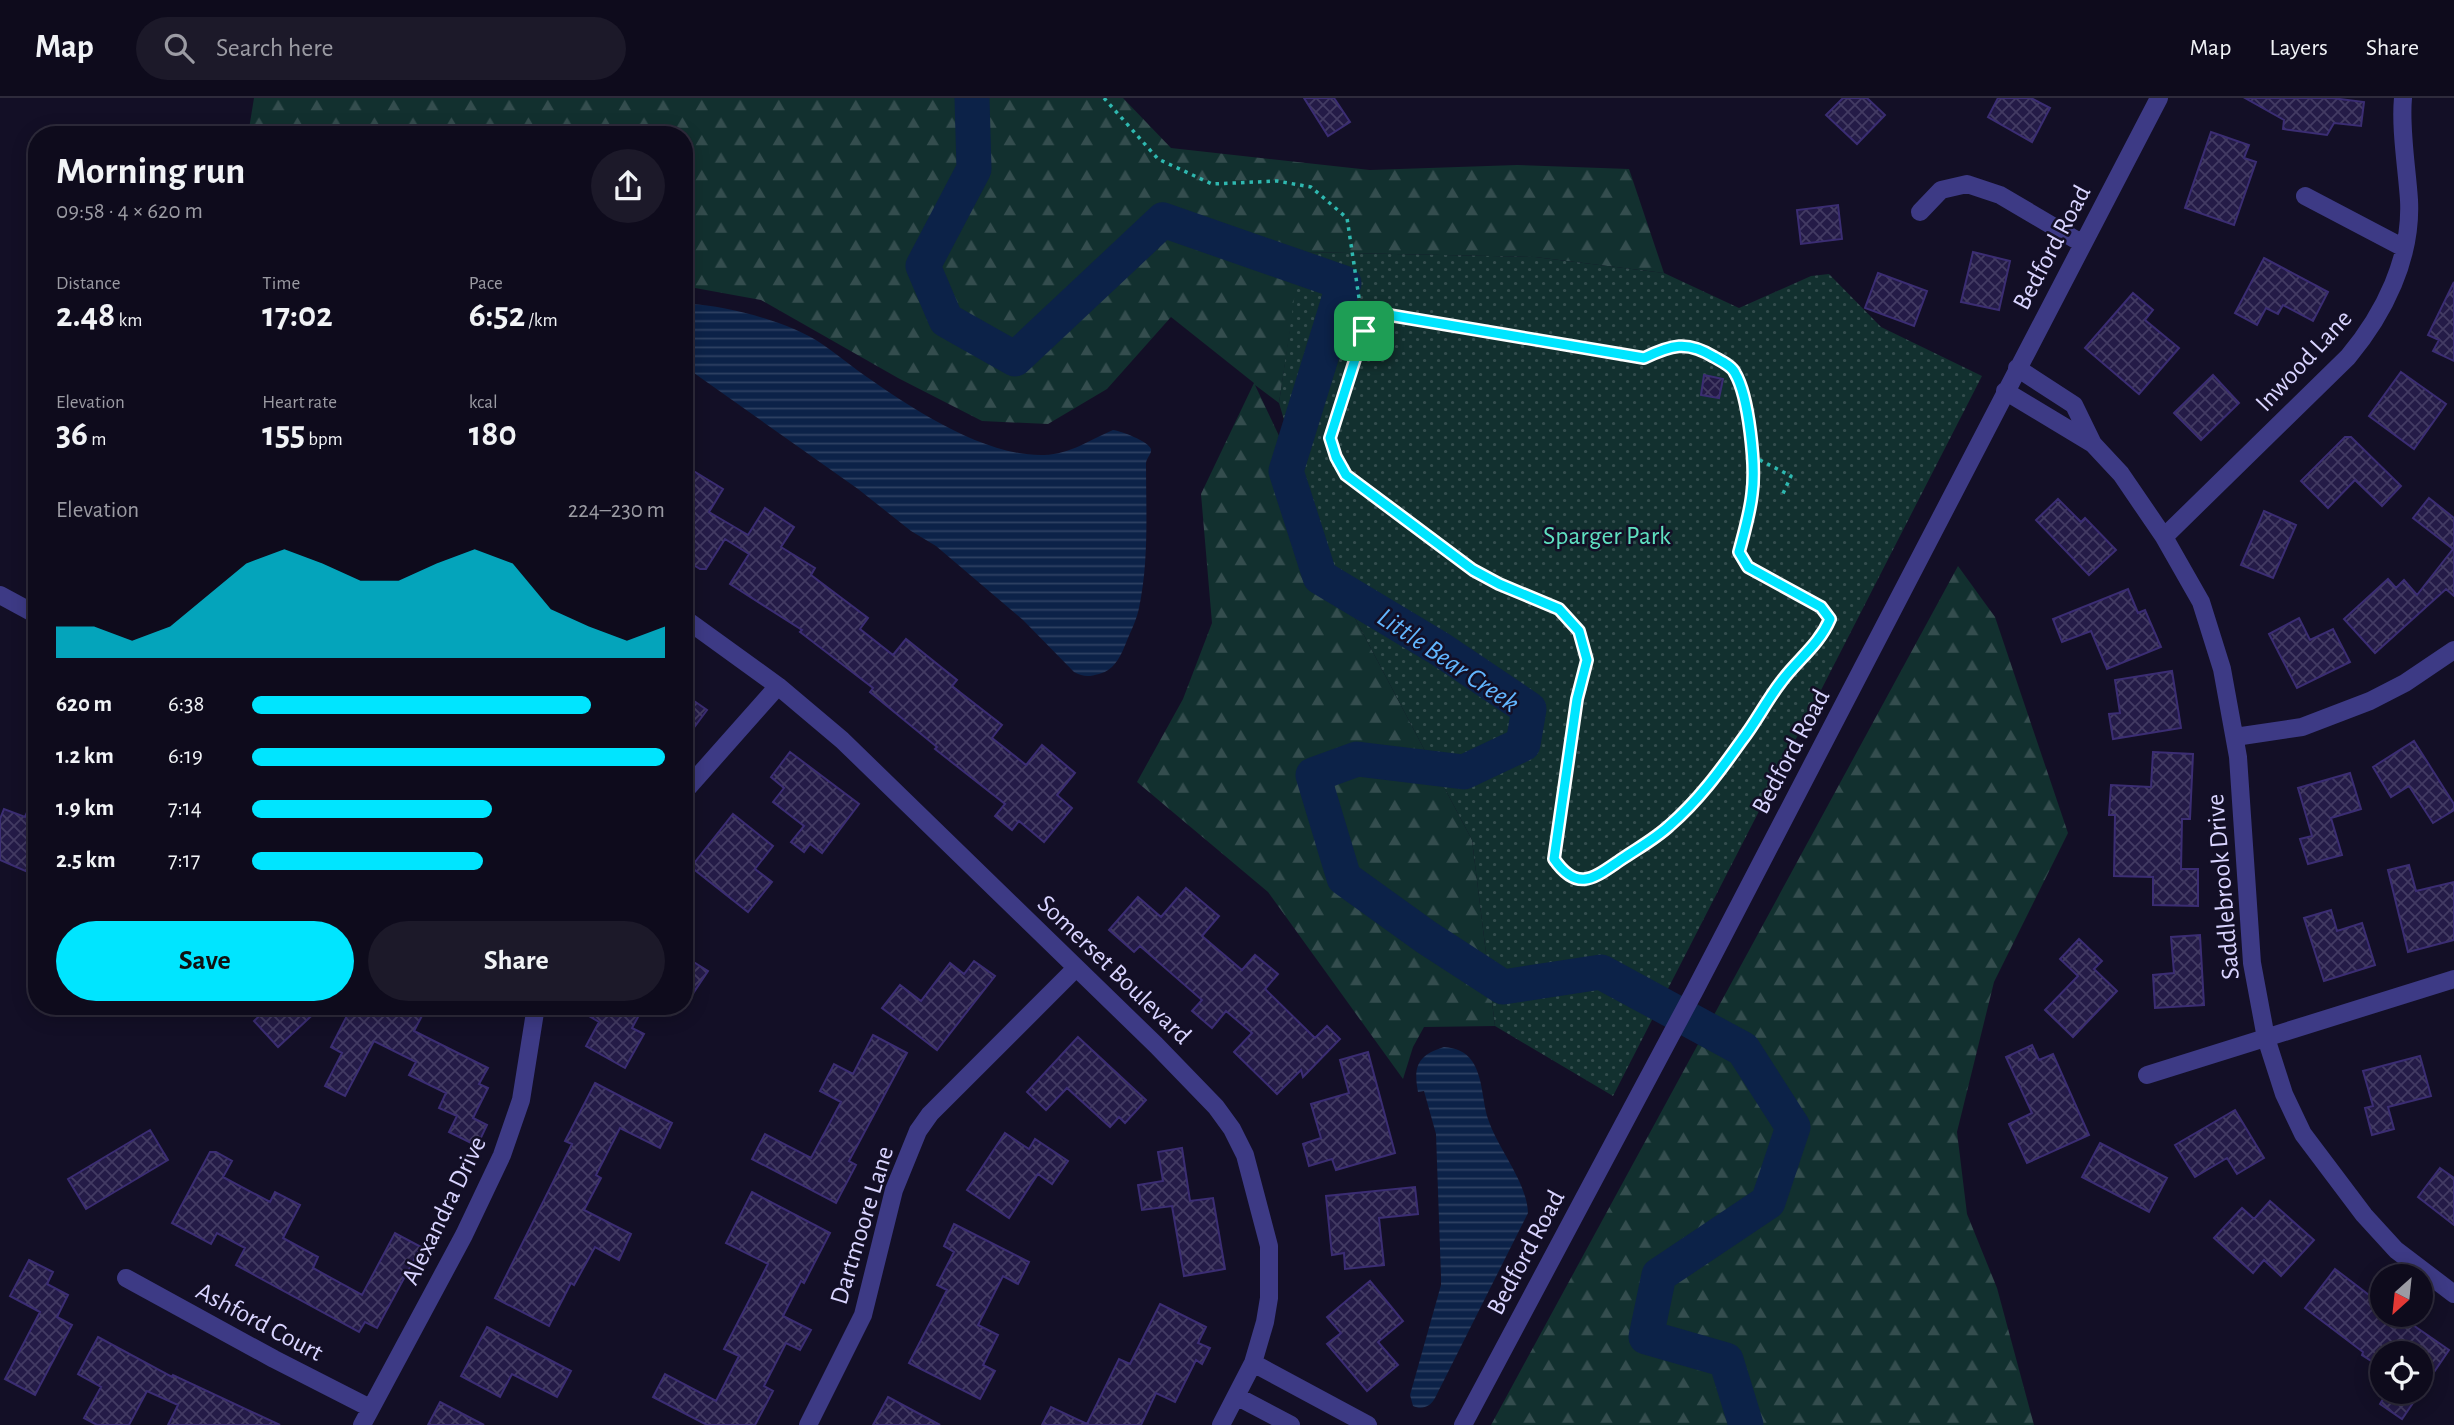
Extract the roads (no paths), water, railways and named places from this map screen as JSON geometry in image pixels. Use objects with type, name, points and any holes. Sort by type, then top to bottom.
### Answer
[{"type":"street","name":"Bedford Road","points":[[1463,1425],[1695,990],[2159,98]]},
{"type":"street","name":"Inwood Lane","points":[[2164,537],[2347,357],[2367,335],[2381,313],[2396,277],[2404,248],[2409,205],[2403,98]]},
{"type":"street","points":[[1920,212],[1941,190],[1967,184],[2000,195],[2082,244]]},
{"type":"street","points":[[2305,196],[2404,248]]},
{"type":"street","name":"Saddlebrook Drive","points":[[2017,368],[2074,405],[2093,444]]},
{"type":"street","name":"Saddlebrook Drive","points":[[2005,391],[2093,444],[2121,474],[2164,537],[2201,602],[2222,670],[2238,757],[2252,963],[2266,1038],[2288,1104],[2303,1134],[2329,1172],[2364,1215],[2396,1250],[2454,1294]]},
{"type":"street","points":[[0,595],[28,610]]},
{"type":"street","name":"Somerset Boulevard","points":[[693,625],[778,686],[842,740],[1156,1045],[1216,1107],[1232,1129],[1245,1155],[1269,1246],[1269,1298],[1265,1322],[1252,1363],[1221,1425]]},
{"type":"street","points":[[2235,737],[2302,727],[2370,701],[2405,683],[2454,650]]},
{"type":"street","points":[[693,782],[778,686]]},
{"type":"street","name":"Dartmoore Lane","points":[[808,1425],[863,1315],[894,1190],[918,1132],[930,1114],[1076,968]]},
{"type":"street","points":[[2147,1075],[2454,979]]},
{"type":"street","name":"Alexandra Drive","points":[[362,1425],[464,1235],[502,1155],[521,1100],[535,1015]]},
{"type":"street","name":"Ashford Court","points":[[126,1278],[370,1408]]},
{"type":"street","points":[[1252,1363],[1368,1425]]},
{"type":"street","points":[[1236,1396],[1291,1425]]},
{"type":"water","points":[[693,304],[740,312],[776,322],[808,336],[921,412],[970,438],[995,447],[1020,453],[1054,454],[1113,430],[1134,437],[1149,446],[1151,451],[1146,464],[1146,536],[1142,590],[1138,612],[1121,655],[1105,672],[1083,676],[1074,672],[1023,620],[936,546],[911,531],[858,489],[693,372]]},
{"type":"water","points":[[1444,1047],[1463,1052],[1476,1067],[1488,1119],[1523,1189],[1528,1213],[1435,1398],[1428,1406],[1420,1408],[1413,1406],[1410,1395],[1441,1277],[1436,1134],[1424,1091],[1418,1092],[1416,1075],[1423,1058]]},
{"type":"waterway","name":"Little Bear Creek","points":[[972,98],[974,169],[923,266],[946,320],[1015,359],[1163,220],[1344,283],[1286,471],[1320,577],[1440,649],[1529,709],[1523,744],[1464,772],[1357,759],[1313,775],[1344,878],[1426,937],[1503,987],[1601,972],[1743,1049],[1793,1127],[1768,1202],[1659,1275],[1646,1337],[1726,1360],[1746,1425]]},
{"type":"park label","name":"Sparger Park","points":[[1607,535]]}]
